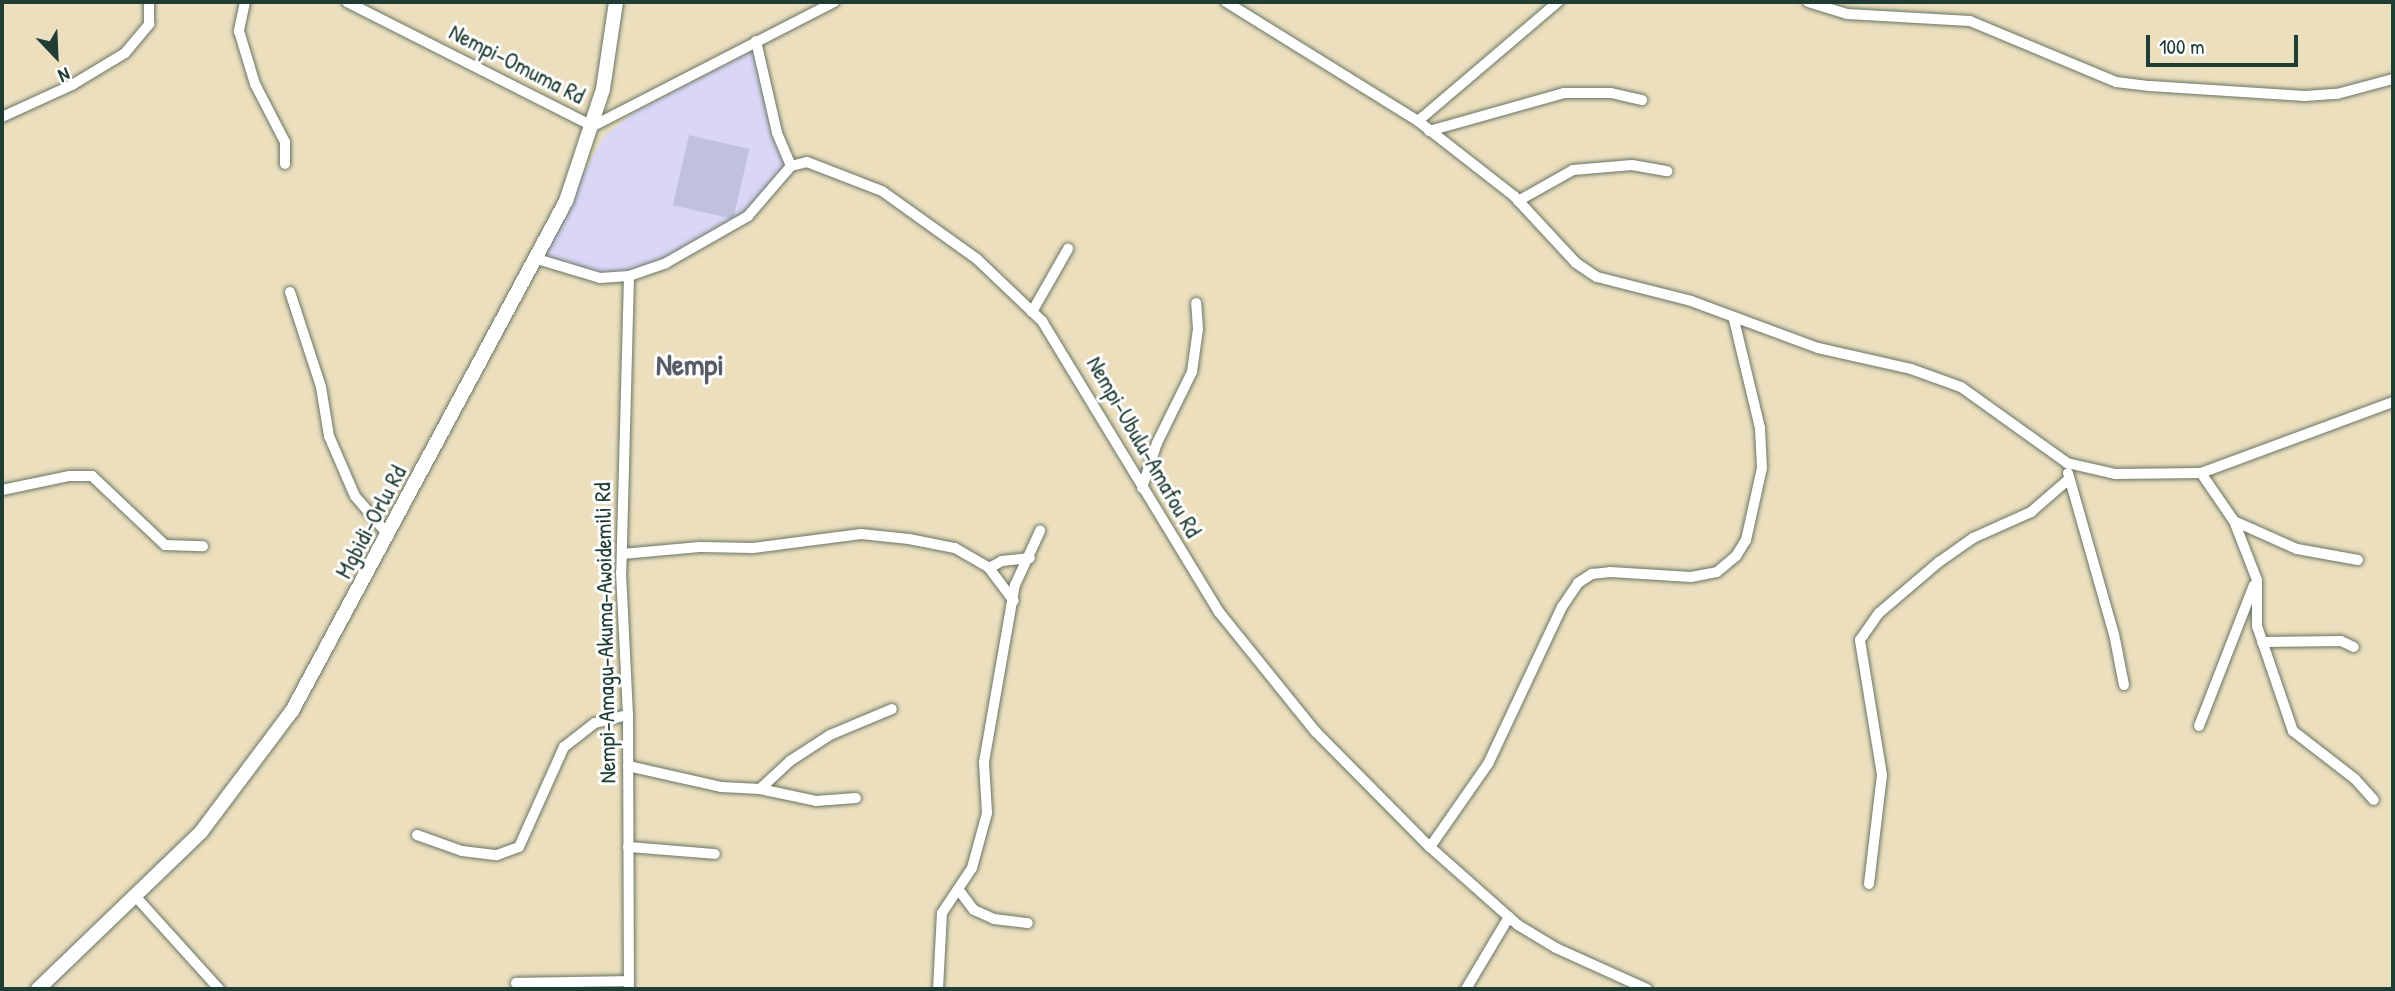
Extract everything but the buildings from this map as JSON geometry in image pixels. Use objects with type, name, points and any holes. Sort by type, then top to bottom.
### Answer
[{"type":"main road","name":"Mgbidi-Orlu Rd","points":[[38,989],[136,897],[241,783],[292,711],[389,536],[566,201],[593,126],[616,2]]},
{"type":"street","points":[[2,117],[72,85],[125,53],[149,24],[149,2]]},
{"type":"street","points":[[246,2],[239,31],[255,84],[285,142],[285,164]]},
{"type":"street","name":"Nempi-Omuma Rd","points":[[346,2],[593,126]]},
{"type":"street","points":[[593,126],[834,2]]},
{"type":"street","points":[[1226,2],[1418,121],[1518,201],[1576,263],[1597,277],[1691,301],[1734,320],[1961,387],[2067,463],[2115,474],[2201,473],[2393,402]]},
{"type":"street","points":[[1418,121],[1457,93],[1558,2]]},
{"type":"street","points":[[1808,2],[1847,14],[1970,21],[2116,82],[2305,96],[2337,94],[2393,79]]},
{"type":"street","points":[[537,260],[600,278],[629,276],[713,240],[748,216],[791,166],[777,134],[756,41]]},
{"type":"street","points":[[1429,131],[1564,93],[1611,93],[1642,100]]},
{"type":"street","name":"Nempi-Ubulu-Amafou Rd","points":[[791,166],[807,162],[882,191],[977,259],[1032,312],[1072,364],[1142,488],[1219,612],[1316,732],[1430,847],[1509,917],[1556,948],[1647,989]]},
{"type":"street","points":[[1518,201],[1573,170],[1632,165],[1667,170]]},
{"type":"street","points":[[1032,312],[1068,249]]},
{"type":"street","name":"Nempi-Amagu-Akuma-Awoidemili Rd","points":[[629,276],[622,554],[628,715],[629,985]]},
{"type":"street","points":[[290,292],[321,387],[329,436],[355,496],[389,536]]},
{"type":"street","points":[[1142,488],[1157,443],[1192,372],[1198,328],[1196,303]]},
{"type":"street","points":[[1430,847],[1489,764],[1562,607],[1578,583],[1592,575],[1611,572],[1691,577],[1717,572],[1736,556],[1746,540],[1762,468],[1760,428],[1734,320]]},
{"type":"street","points":[[2067,463],[2069,479],[2114,634],[2124,685]]},
{"type":"street","points":[[2201,473],[2234,522],[2257,580],[2262,642],[2293,731],[2355,779],[2374,800]]},
{"type":"street","points":[[2,490],[69,475],[92,476],[165,545],[203,546]]},
{"type":"street","points":[[1870,884],[1882,775],[1860,640],[1878,613],[1939,562],[1973,538],[2031,512],[2069,479]]},
{"type":"street","points":[[2234,522],[2297,549],[2358,560]]},
{"type":"street","points":[[938,989],[942,913],[972,868],[987,813],[984,762],[1016,584],[1040,531]]},
{"type":"street","points":[[622,554],[699,547],[753,548],[861,534],[955,548],[989,568],[1014,601]]},
{"type":"street","points":[[989,568],[1002,561],[1030,558]]},
{"type":"street","points":[[2199,726],[2257,580]]},
{"type":"street","points":[[2262,642],[2341,641],[2354,648]]},
{"type":"street","points":[[760,789],[789,761],[831,735],[892,709]]},
{"type":"street","points":[[417,835],[462,850],[497,855],[519,847],[564,747],[595,723],[628,715]]},
{"type":"street","points":[[628,766],[721,787],[760,789],[816,801],[856,799]]},
{"type":"street","points":[[628,847],[715,854]]},
{"type":"street","points":[[958,889],[974,910],[994,919],[1027,923]]},
{"type":"street","points":[[136,897],[219,989]]},
{"type":"street","points":[[1466,989],[1509,917]]},
{"type":"street","points":[[516,983],[629,985]]},
{"type":"shaded area","points":[[758,48],[791,166],[742,220],[629,276],[591,276],[537,259],[604,136],[634,112]]},
{"type":"shaded area","points":[[689,135],[749,149],[733,219],[673,205]]},
{"type":"district","name":"Nempi","points":[[690,364]]}]
